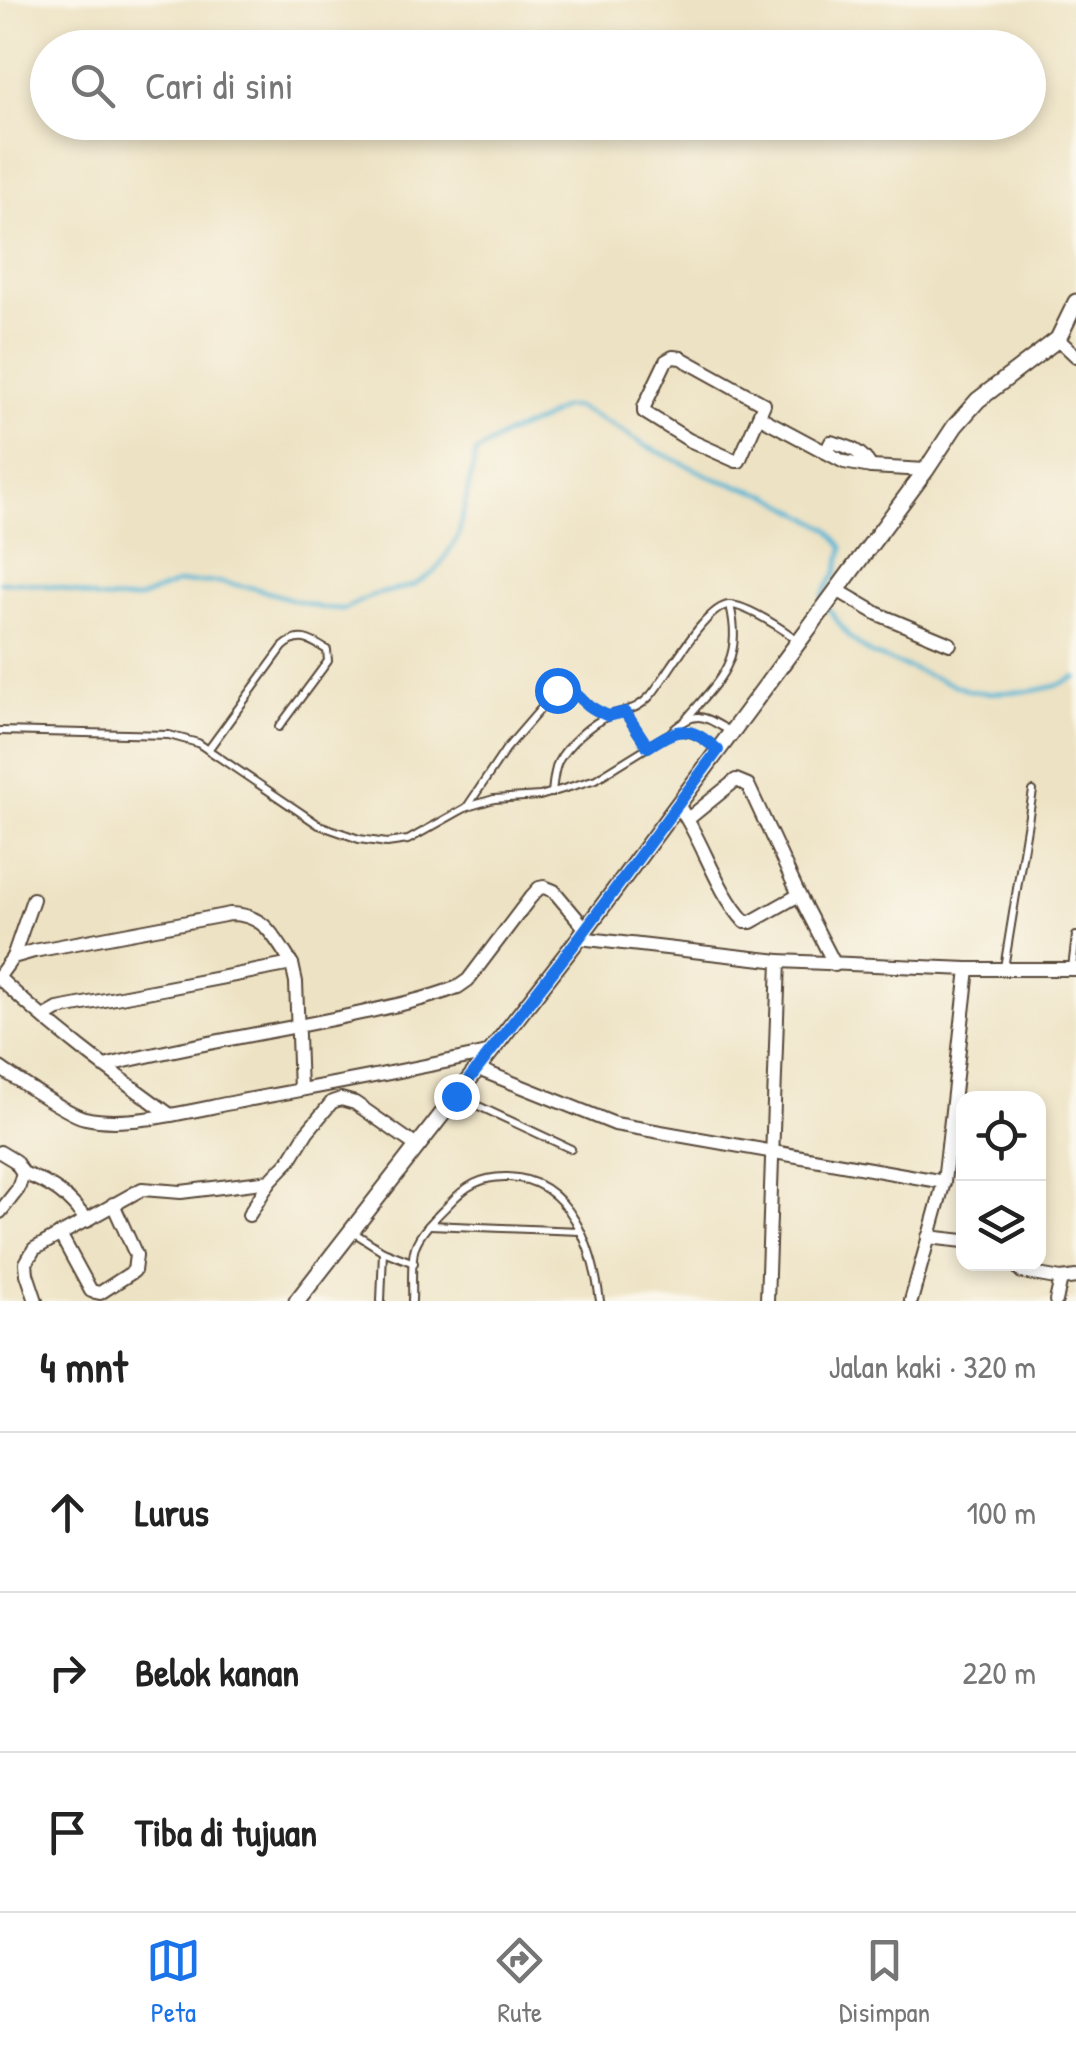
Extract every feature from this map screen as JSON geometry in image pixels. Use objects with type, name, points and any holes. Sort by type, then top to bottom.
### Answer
[{"type":"street","points":[[297,1301],[582,933],[683,812],[718,750],[955,426],[978,400],[1058,339],[1076,302]]},
{"type":"street","points":[[1058,339],[1076,356]]},
{"type":"street","points":[[673,357],[764,404],[760,416],[736,462],[646,416],[644,407],[666,361],[673,357]]},
{"type":"street","points":[[760,416],[844,462],[926,470]]},
{"type":"street","points":[[830,600],[872,611],[950,644]]},
{"type":"street","points":[[683,812],[736,780],[748,785],[836,965]]},
{"type":"street","points":[[683,812],[723,890],[745,922],[799,894]]},
{"type":"street","points":[[106,1066],[156,1052],[296,1028],[458,987],[468,980],[539,888],[554,891],[582,933],[780,961],[1074,969]]},
{"type":"street","points":[[34,900],[13,956],[0,977],[44,1017],[170,1114]]},
{"type":"street","points":[[13,956],[230,914],[254,916],[292,964],[300,1090]]},
{"type":"street","points":[[768,1301],[780,961]]},
{"type":"street","points":[[44,1017],[58,1009],[292,964]]},
{"type":"street","points":[[910,1301],[944,1182],[968,969]]},
{"type":"street","points":[[0,1068],[78,1116],[104,1121],[170,1114],[491,1052]]},
{"type":"street","points":[[478,1069],[615,1124],[944,1182]]},
{"type":"street","points":[[249,1215],[270,1181],[290,1161],[332,1102],[341,1099],[356,1103],[418,1147]]},
{"type":"street","points":[[0,1152],[15,1161],[23,1172],[50,1184],[72,1201],[87,1221]]},
{"type":"street","points":[[0,1212],[18,1188],[23,1172]]},
{"type":"street","points":[[36,1301],[26,1263],[34,1249],[142,1189],[181,1192],[270,1181]]},
{"type":"street","points":[[60,1234],[91,1291],[100,1293],[134,1271],[137,1264],[113,1204]]},
{"type":"street","points":[[928,1237],[956,1240]]},
{"type":"street","points":[[1021,1271],[1061,1279],[1076,1277]]},
{"type":"street","points":[[1056,1301],[1061,1279]]},
{"type":"lane","points":[[552,793],[558,761],[580,736],[608,716],[638,707],[718,608],[730,604],[743,608],[799,642]]},
{"type":"lane","points":[[0,731],[170,735],[208,750],[318,825],[359,839],[408,840],[467,807],[494,799],[552,793],[596,779],[672,732],[714,686],[732,658],[736,640],[730,604]]},
{"type":"lane","points":[[208,750],[284,647],[298,638],[306,638],[327,650],[328,661],[279,727]]},
{"type":"lane","points":[[467,807],[506,749],[557,690],[567,688],[575,692],[588,706],[608,716]]},
{"type":"lane","points":[[625,712],[648,747]]},
{"type":"lane","points":[[686,719],[700,716],[732,733]]},
{"type":"lane","points":[[672,732],[700,735],[718,750]]},
{"type":"lane","points":[[1004,969],[1033,792]]},
{"type":"lane","points":[[1074,969],[1076,936]]},
{"type":"lane","points":[[456,1096],[570,1149]]},
{"type":"lane","points":[[412,1301],[416,1245],[430,1225],[460,1192],[475,1182],[512,1177],[535,1182],[552,1192],[572,1214],[590,1253],[600,1301]]},
{"type":"lane","points":[[430,1225],[580,1231]]},
{"type":"lane","points":[[352,1231],[382,1251],[414,1263]]},
{"type":"lane","points":[[381,1301],[382,1251]]},
{"type":"waterway","points":[[0,582],[58,587],[99,599],[125,600],[138,599],[177,583],[218,582],[321,608],[344,609],[373,595],[412,586],[435,572],[458,537],[476,453],[563,407],[576,407],[644,445],[716,479],[771,496],[829,529],[843,548],[837,571],[822,596],[824,600]]},
{"type":"waterway","points":[[828,608],[849,637],[869,653],[970,691],[1032,691],[1076,677]]},
{"type":"route","points":[[456,1096],[718,750],[700,735],[686,731],[672,732],[648,747],[625,712],[608,716],[588,706],[575,692],[567,688],[557,690]]}]
